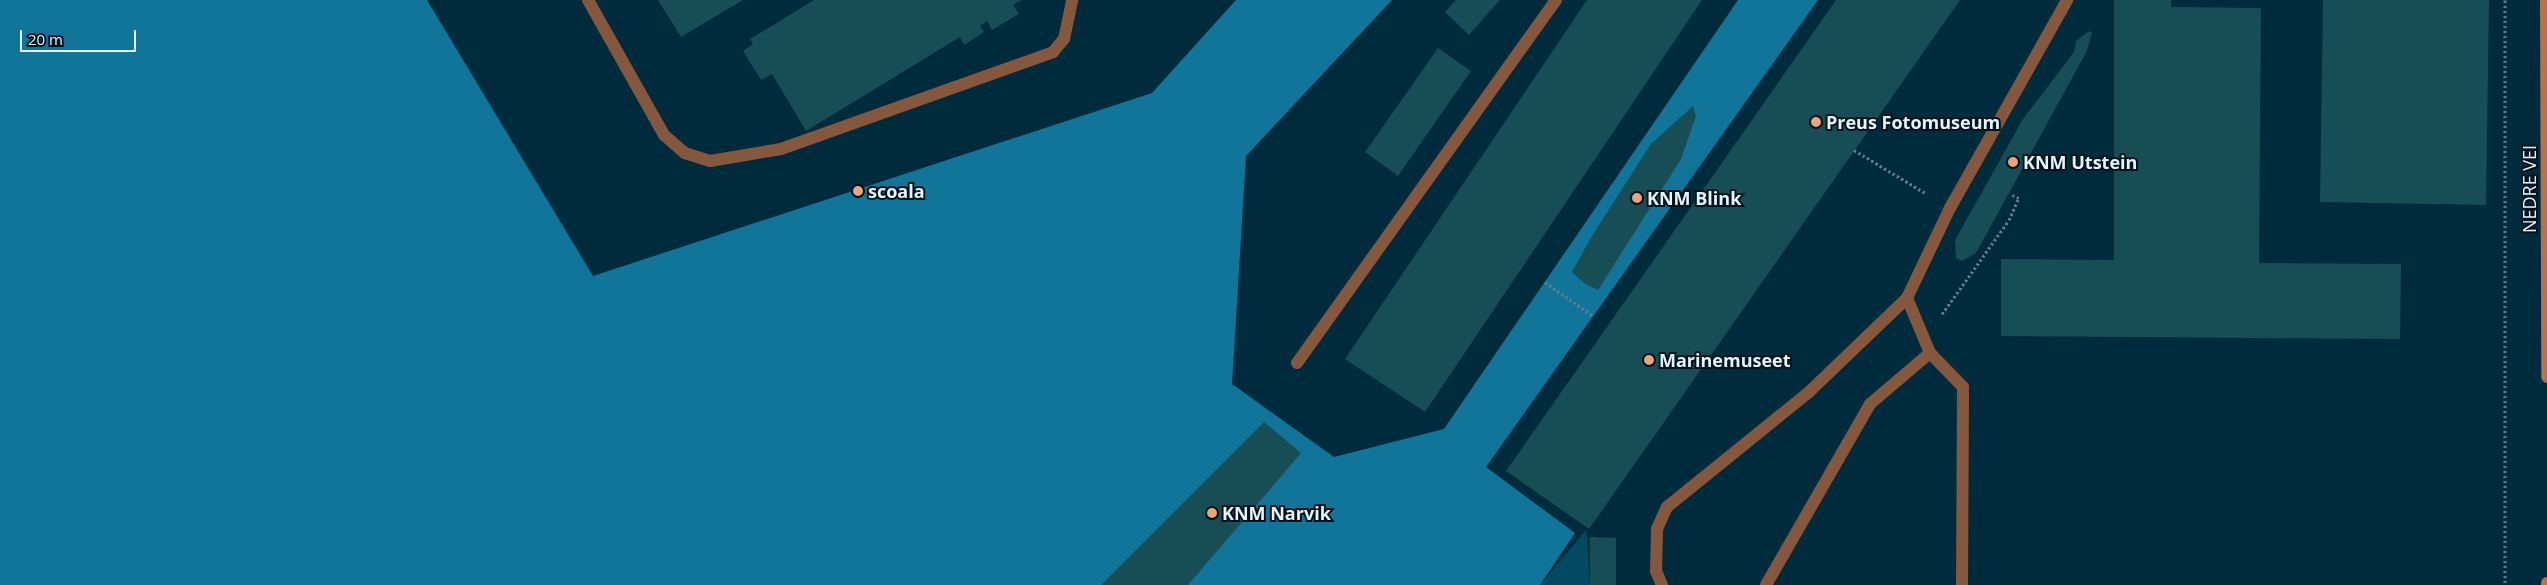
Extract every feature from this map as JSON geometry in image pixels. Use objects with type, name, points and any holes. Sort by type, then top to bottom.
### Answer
[{"type":"main road","name":"NEDRE VEI","points":[[2546,0],[2547,377]]},
{"type":"lane","points":[[588,0],[664,135],[685,153],[719,161],[781,149],[1053,52],[1064,39],[1072,0]]},
{"type":"lane","points":[[1297,363],[1556,0]]},
{"type":"lane","points":[[1662,585],[1656,572],[1657,530],[1667,507],[1809,392],[1906,298],[1950,208],[2067,0]]},
{"type":"lane","points":[[1906,298],[1930,353],[1963,388],[1962,585]]},
{"type":"lane","points":[[1766,585],[1870,404],[1930,353]]},
{"type":"path","points":[[2504,0],[2505,585]]},
{"type":"path","points":[[1854,150],[1950,208]]},
{"type":"path","points":[[1924,339],[2009,220],[2019,198],[2010,194]]},
{"type":"path","points":[[1544,282],[1594,316]]},
{"type":"shaded area","points":[[0,0],[427,0],[593,276],[1152,93],[1236,0],[1392,0],[1246,156],[1232,384],[1334,457],[1444,429],[1738,0],[1818,0],[1486,467],[1575,533],[1540,585],[0,585]]},
{"type":"shaded area","points":[[1586,530],[1590,585],[1540,585]]},
{"type":"building","points":[[658,0],[743,0],[681,37]]},
{"type":"building","points":[[814,0],[1022,0],[1013,5],[1019,14],[992,30],[987,21],[980,26],[984,32],[964,45],[960,37],[806,131],[772,74],[761,80],[743,51],[753,44],[750,39]]},
{"type":"building","points":[[1456,0],[1500,0],[1469,35],[1445,12]]},
{"type":"building","points":[[1587,0],[1702,0],[1425,412],[1345,359]]},
{"type":"building","points":[[1836,0],[1960,0],[1589,529],[1506,471]]},
{"type":"building","points":[[2114,0],[2171,0],[2171,7],[2261,8],[2259,263],[2401,264],[2400,339],[2001,336],[2001,259],[2114,260]]},
{"type":"building","points":[[2323,0],[2489,0],[2486,205],[2320,202]]},
{"type":"building","name":"KNM Utstein","points":[[2089,31],[2092,33],[2087,51],[1976,253],[1962,261],[1956,258],[1955,240],[2023,119],[2074,52],[2076,41]]},
{"type":"building","points":[[1438,48],[1471,71],[1398,176],[1365,152]]},
{"type":"building","name":"KNM Blink","points":[[1693,106],[1696,116],[1681,159],[1598,290],[1584,283],[1572,272],[1592,236],[1651,144]]},
{"type":"building","name":"KNM Narvik","points":[[1264,422],[1301,453],[1188,585],[1101,585]]},
{"type":"building","points":[[1590,537],[1616,538],[1616,585],[1590,585]]},
{"type":"place","name":"Preus Fotomuseum","points":[[1816,122]]},
{"type":"place","name":"KNM Utstein","points":[[2013,162]]},
{"type":"place","name":"scoala","points":[[858,191]]},
{"type":"place","name":"KNM Blink","points":[[1637,198]]},
{"type":"place","name":"Marinemuseet","points":[[1649,360]]},
{"type":"place","name":"KNM Narvik","points":[[1212,513]]}]
